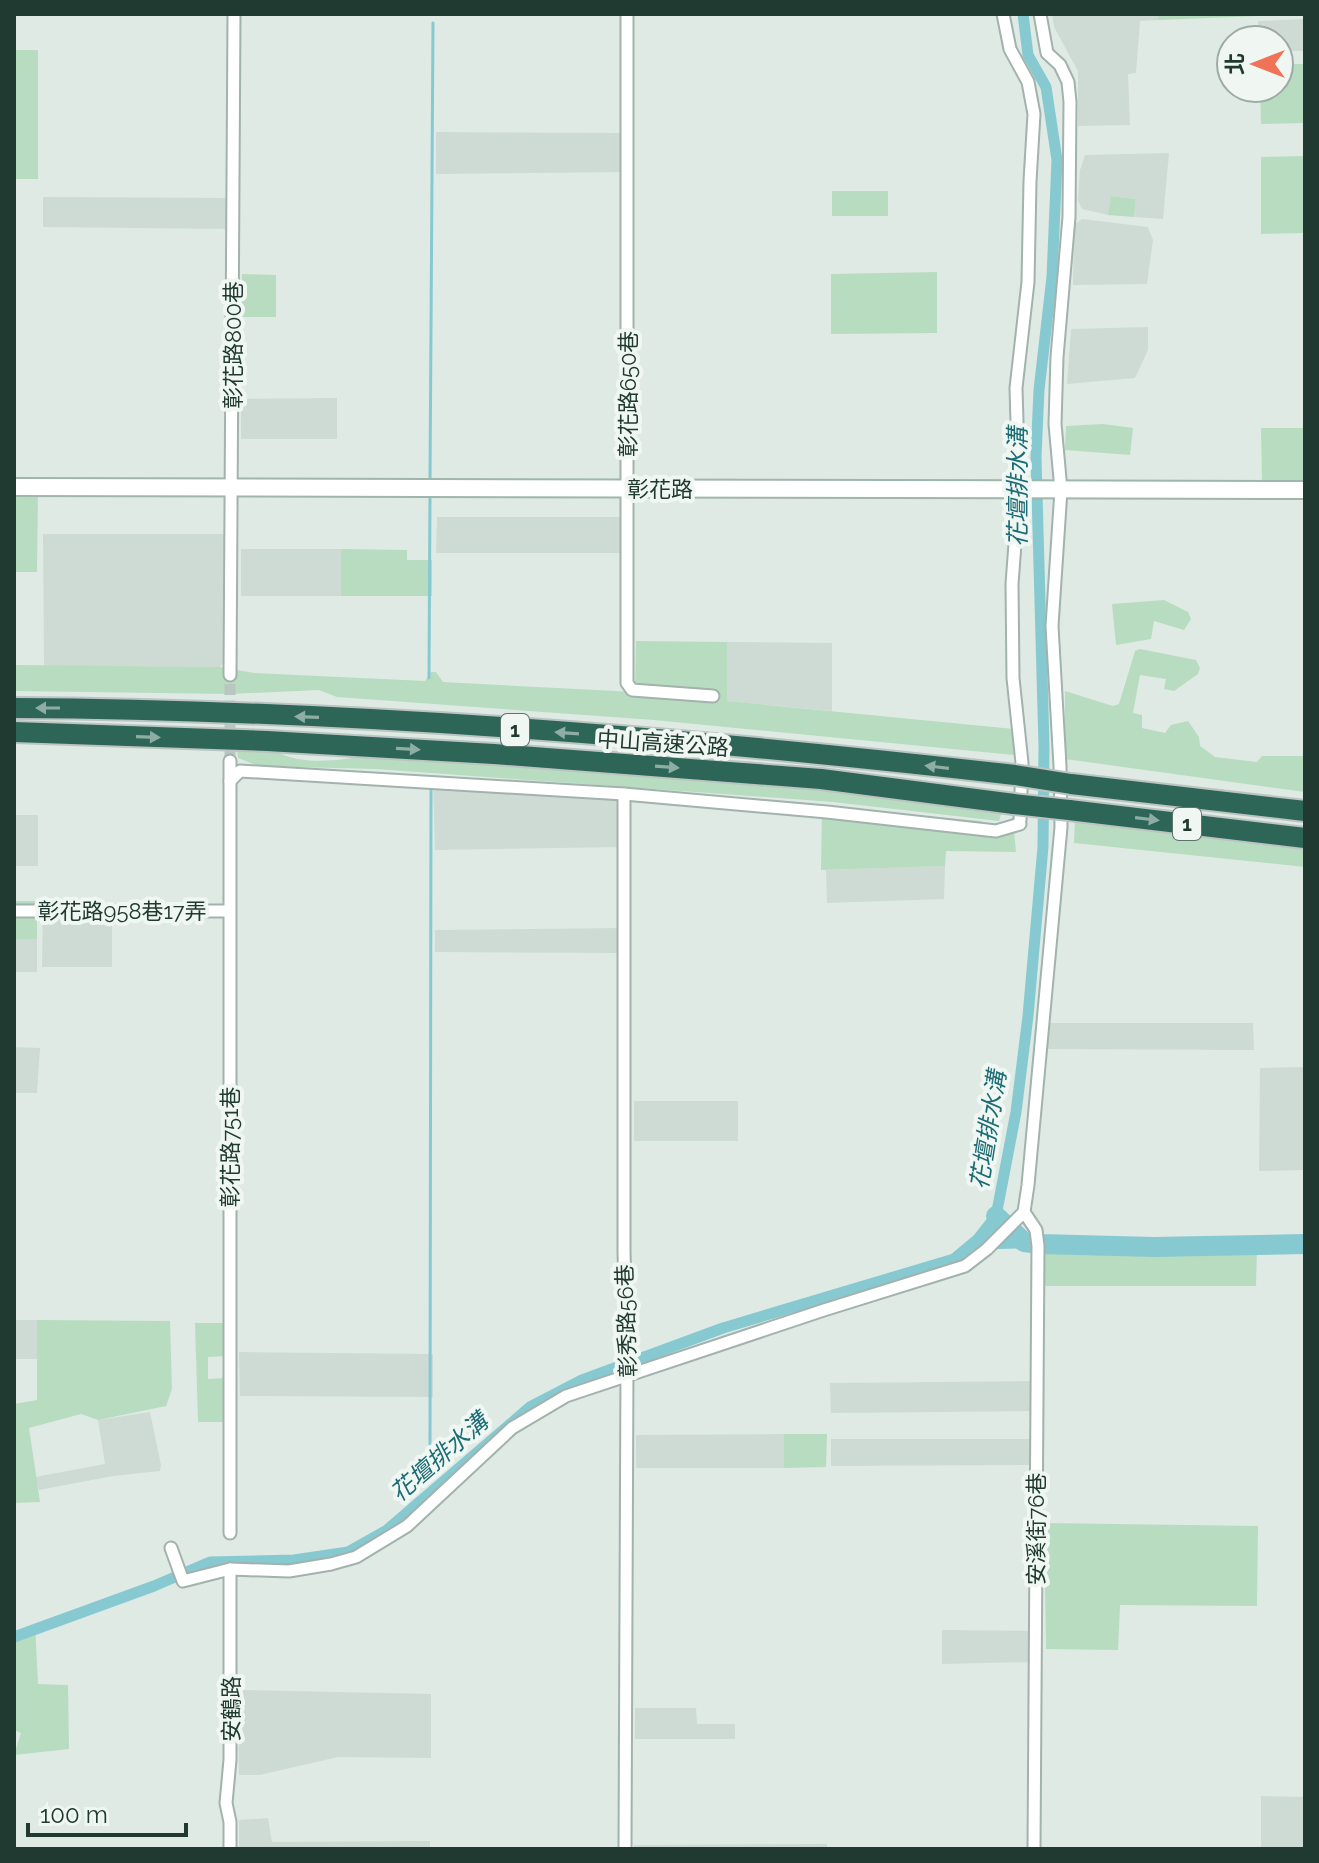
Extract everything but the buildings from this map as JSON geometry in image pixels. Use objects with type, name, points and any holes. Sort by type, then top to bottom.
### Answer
[{"type":"highway","name":"中山高速公路","points":[[14,708],[371,720],[747,747],[1015,775],[1305,811]]},
{"type":"highway","name":"中山高速公路","points":[[14,732],[267,741],[494,754],[821,779],[1018,816],[1069,810],[1305,838]]},
{"type":"street","name":"彰花路800巷","points":[[230,675],[234,14]]},
{"type":"street","name":"彰花路650巷","points":[[627,14],[627,683],[632,690],[713,696]]},
{"type":"street","points":[[230,781],[240,771],[624,794],[996,831],[1018,816],[1022,763],[1013,678],[1012,584],[1023,490],[1016,388],[1028,282],[1034,114],[1028,82],[1010,49],[1003,14]]},
{"type":"street","points":[[171,1548],[183,1581],[230,1569],[289,1571],[356,1557],[407,1526],[512,1428],[566,1396],[965,1266],[1024,1212],[1061,827],[1052,626],[1057,357],[1069,217],[1070,102],[1068,82],[1060,65],[1047,53],[1040,14]]},
{"type":"street","name":"彰花路","points":[[14,487],[1305,490]]},
{"type":"street","name":"彰花路751巷","points":[[230,761],[230,1533]]},
{"type":"street","name":"彰秀路56巷","points":[[624,794],[627,1375],[625,1849]]},
{"type":"street","name":"彰花路958巷17弄","points":[[14,911],[229,911]]},
{"type":"street","name":"安溪街76巷","points":[[1024,1212],[1036,1230],[1038,1246],[1034,1849]]},
{"type":"street","name":"安鶴路","points":[[230,1569],[230,1760],[226,1803],[230,1849]]},
{"type":"shaded area","points":[[1052,14],[1158,14],[1158,20],[1140,21],[1136,73],[1128,74],[1130,125],[1078,126],[1078,71],[1054,27]]},
{"type":"shaded area","points":[[1305,19],[1305,51],[1295,51],[1295,24],[1258,24],[1258,21]]},
{"type":"shaded area","points":[[436,132],[625,133],[625,172],[436,174]]},
{"type":"shaded area","points":[[1169,153],[1163,219],[1134,217],[1136,199],[1112,196],[1108,215],[1082,209],[1078,201],[1080,170],[1085,155]]},
{"type":"shaded area","points":[[43,197],[232,198],[231,229],[43,227]]},
{"type":"shaded area","points":[[1082,219],[1148,227],[1153,240],[1147,284],[1073,285],[1074,225]]},
{"type":"shaded area","points":[[1148,327],[1148,350],[1135,378],[1067,384],[1071,329]]},
{"type":"shaded area","points":[[337,398],[337,439],[241,439],[241,399]]},
{"type":"shaded area","points":[[437,517],[625,517],[624,553],[436,553]]},
{"type":"shaded area","points":[[43,534],[230,534],[229,653],[220,667],[44,666]]},
{"type":"shaded area","points":[[241,549],[341,549],[341,596],[241,596]]},
{"type":"shaded area","points":[[727,642],[832,643],[832,711],[727,701]]},
{"type":"shaded area","points":[[433,781],[621,796],[622,847],[435,850]]},
{"type":"shaded area","points":[[14,815],[38,815],[38,866],[14,866]]},
{"type":"shaded area","points":[[945,866],[944,899],[827,903],[826,870]]},
{"type":"shaded area","points":[[112,903],[112,967],[42,967],[43,904]]},
{"type":"shaded area","points":[[622,928],[621,953],[435,952],[435,930]]},
{"type":"shaded area","points":[[14,939],[37,939],[37,972],[14,972]]},
{"type":"shaded area","points":[[1050,1023],[1253,1023],[1254,1050],[1047,1049]]},
{"type":"shaded area","points":[[14,1047],[40,1048],[37,1093],[14,1093]]},
{"type":"shaded area","points":[[1305,1067],[1305,1170],[1259,1171],[1260,1068]]},
{"type":"shaded area","points":[[634,1101],[738,1101],[738,1141],[634,1141]]},
{"type":"shaded area","points":[[14,1320],[37,1320],[37,1359],[14,1359]]},
{"type":"shaded area","points":[[239,1352],[433,1354],[433,1397],[240,1396]]},
{"type":"shaded area","points":[[1035,1381],[1035,1411],[831,1413],[830,1383]]},
{"type":"shaded area","points":[[150,1412],[160,1471],[39,1490],[35,1477],[105,1464],[98,1420]]},
{"type":"shaded area","points":[[784,1434],[784,1468],[636,1468],[636,1435]]},
{"type":"shaded area","points":[[831,1439],[1035,1439],[1035,1465],[831,1466]]},
{"type":"shaded area","points":[[942,1630],[1035,1631],[1035,1662],[942,1664]]},
{"type":"shaded area","points":[[238,1690],[431,1694],[431,1758],[338,1757],[260,1775],[239,1775]]},
{"type":"shaded area","points":[[635,1708],[696,1708],[697,1724],[735,1724],[735,1739],[635,1739]]},
{"type":"shaded area","points":[[1261,1796],[1305,1797],[1305,1849],[1261,1849]]},
{"type":"shaded area","points":[[268,1818],[272,1842],[430,1841],[430,1849],[239,1849],[239,1820]]},
{"type":"shaded area","points":[[827,1844],[827,1849],[634,1849],[634,1845]]},
{"type":"green space","points":[[1158,14],[1258,14],[1258,16],[1158,20]]},
{"type":"green space","points":[[14,50],[38,50],[38,179],[14,179]]},
{"type":"green space","points":[[1295,64],[1305,64],[1305,123],[1261,124],[1260,104],[1295,104]]},
{"type":"green space","points":[[1305,156],[1305,233],[1261,234],[1261,157]]},
{"type":"green space","points":[[832,191],[888,191],[888,216],[832,216]]},
{"type":"green space","points":[[1111,196],[1136,199],[1134,217],[1108,215]]},
{"type":"green space","points":[[937,272],[937,333],[831,334],[831,274]]},
{"type":"green space","points":[[242,274],[276,275],[276,317],[242,317]]},
{"type":"green space","points":[[1103,424],[1133,428],[1130,455],[1065,450],[1066,426]]},
{"type":"green space","points":[[1261,428],[1305,428],[1305,480],[1262,480]]},
{"type":"green space","points":[[14,489],[38,489],[37,572],[14,572]]},
{"type":"green space","points":[[341,549],[407,550],[407,560],[432,560],[432,596],[341,596]]},
{"type":"green space","points":[[1164,600],[1188,612],[1191,619],[1184,630],[1154,621],[1151,639],[1116,645],[1112,604]]},
{"type":"green space","points":[[636,641],[727,642],[727,701],[1014,729],[1014,755],[654,720],[337,697],[319,690],[230,694],[14,691],[14,665],[220,667],[254,673],[425,681],[431,672],[436,672],[443,682],[635,692]]},
{"type":"green space","points":[[1140,649],[1196,660],[1200,668],[1198,674],[1174,691],[1164,689],[1166,679],[1140,675],[1133,713],[1142,715],[1142,728],[1165,733],[1171,725],[1188,721],[1199,737],[1200,746],[1215,757],[1257,762],[1262,756],[1305,756],[1305,792],[1065,759],[1065,691],[1113,706],[1119,704],[1135,651]]},
{"type":"green space","points":[[274,750],[296,759],[334,760],[372,755],[740,781],[1003,808],[999,821],[833,802],[376,769],[258,766],[238,758],[237,751]]},
{"type":"green space","points":[[822,807],[980,821],[1014,831],[1016,852],[946,851],[945,866],[821,870]]},
{"type":"green space","points":[[1075,818],[1305,850],[1305,867],[1074,843]]},
{"type":"green space","points":[[14,901],[37,901],[37,939],[14,939]]},
{"type":"green space","points":[[1045,1246],[1257,1247],[1256,1286],[1045,1286]]},
{"type":"green space","points":[[37,1320],[170,1321],[172,1389],[166,1406],[98,1420],[81,1414],[29,1428],[40,1502],[14,1503],[14,1404],[37,1400]]},
{"type":"green space","points":[[195,1323],[229,1323],[227,1356],[208,1357],[208,1379],[226,1378],[226,1422],[198,1422]]},
{"type":"green space","points":[[784,1434],[827,1434],[826,1467],[784,1468]]},
{"type":"green space","points":[[1044,1523],[1258,1526],[1257,1606],[1120,1605],[1118,1650],[1046,1649]]},
{"type":"green space","points":[[35,1624],[38,1684],[68,1685],[69,1749],[14,1755],[21,1733],[14,1730],[14,1632]]},
{"type":"water","points":[[996,1216],[1024,1241],[1040,1244],[1040,1248],[963,1250],[950,1256],[978,1239]]},
{"type":"waterway","name":"花壇排水溝","points":[[14,1637],[154,1586],[210,1562],[294,1560],[348,1552],[387,1530],[530,1407],[582,1380],[723,1328],[954,1259],[978,1239],[996,1216],[1016,1112],[1043,847],[1044,746],[1036,457],[1039,390],[1052,277],[1057,160],[1046,87],[1028,55],[1023,14]]},
{"type":"waterway","points":[[430,482],[433,23]]},
{"type":"waterway","points":[[429,678],[430,494]]},
{"type":"waterway","points":[[430,1450],[431,787]]},
{"type":"waterway","points":[[996,1216],[1024,1242],[1040,1244],[1154,1247],[1305,1244]]},
{"type":"tunnel","points":[[230,675],[230,761]]}]
